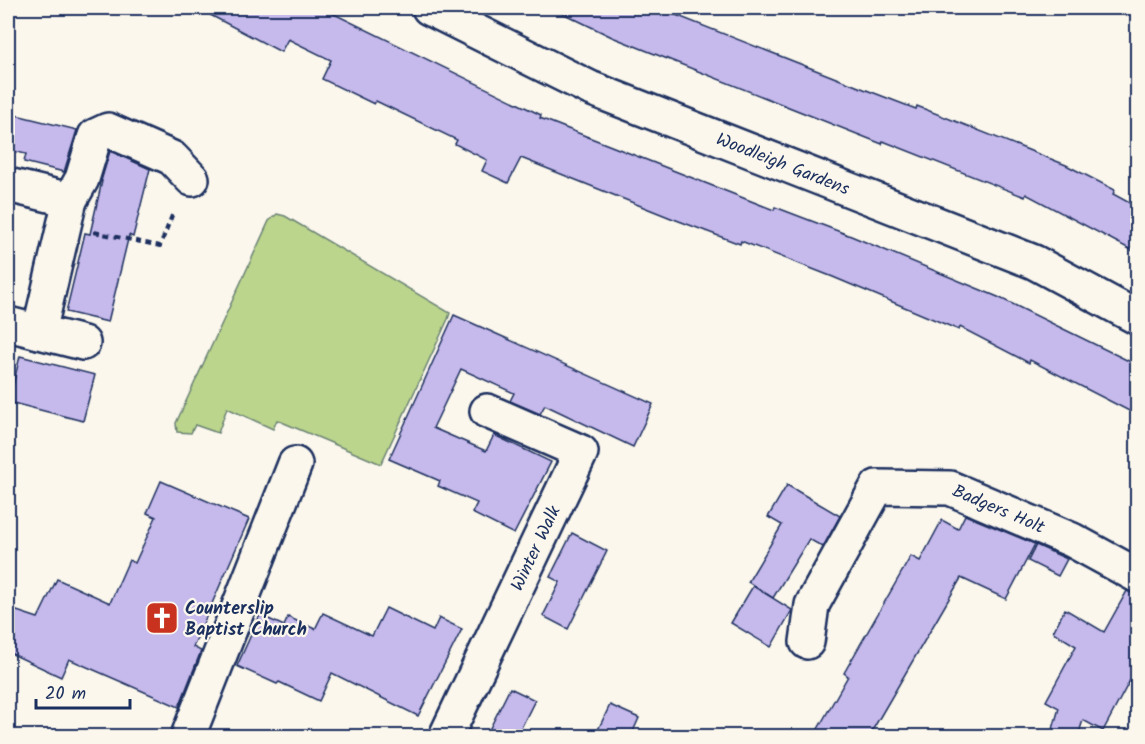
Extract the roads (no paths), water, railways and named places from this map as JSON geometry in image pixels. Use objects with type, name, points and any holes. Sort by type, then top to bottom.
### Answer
[{"type":"street","name":"Woodleigh Gardens","points":[[429,8],[590,88],[1034,262],[1137,318]]},
{"type":"street","points":[[39,332],[67,213],[82,179],[95,136],[108,130],[172,158],[192,179]]},
{"type":"street","points":[[8,185],[67,213]]},
{"type":"street","points":[[8,324],[83,343]]},
{"type":"street","name":"Winter Walk","points":[[446,736],[580,452],[487,411]]},
{"type":"street","points":[[188,736],[295,464]]},
{"type":"street","name":"Badgers Holt","points":[[807,642],[812,606],[877,487],[950,488],[1072,540],[1137,576]]},
{"type":"place","name":"Counterslip Baptist Church","points":[[162,618]]}]
